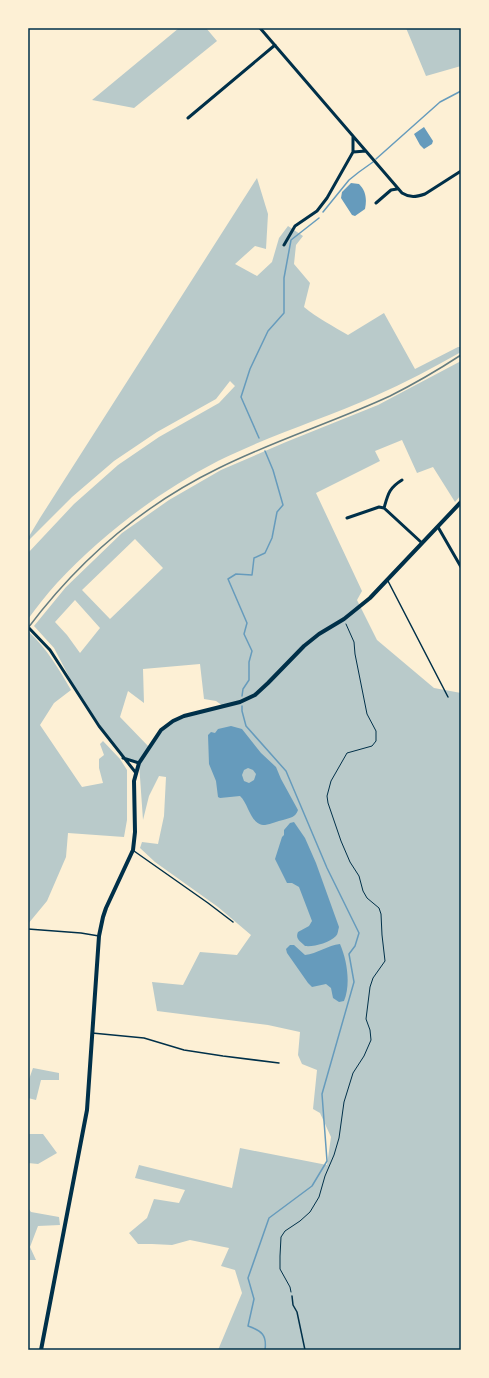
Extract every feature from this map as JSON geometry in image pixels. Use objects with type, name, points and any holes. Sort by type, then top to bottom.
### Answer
[{"type":"street","points":[[260,28],[397,189],[407,196],[415,197],[425,194],[461,171]]},
{"type":"street","points":[[188,118],[274,45]]},
{"type":"street","points":[[284,245],[295,226],[317,211],[328,198],[353,152],[353,137]]},
{"type":"street","points":[[353,152],[366,151]]},
{"type":"street","points":[[376,203],[391,190],[397,189]]},
{"type":"street","points":[[384,508],[393,486],[402,480]]},
{"type":"street","points":[[41,1350],[86,1115],[90,1077],[99,936],[106,908],[133,850],[135,838],[134,781],[139,763],[156,737],[168,724],[184,716],[240,702],[255,695],[304,646],[365,603],[461,502]]},
{"type":"street","points":[[347,518],[379,507],[384,508],[422,543]]},
{"type":"street","points":[[438,527],[461,567]]},
{"type":"street","points":[[28,627],[50,650],[99,726],[136,773]]},
{"type":"street","points":[[123,758],[139,763]]},
{"type":"lane","points":[[387,580],[448,697]]},
{"type":"lane","points":[[133,850],[233,922]]},
{"type":"lane","points":[[28,929],[81,933],[99,936]]},
{"type":"lane","points":[[92,1033],[144,1038],[184,1050],[279,1063]]},
{"type":"lane","points":[[292,1296],[305,1350]]},
{"type":"path","points":[[292,1296],[290,1287],[280,1269],[281,1237],[285,1231],[310,1212],[319,1197],[339,1138],[344,1102],[353,1073],[364,1056],[371,1040],[370,1030],[366,1019],[370,987],[385,961],[381,914],[378,908],[367,898],[363,891],[359,876],[350,862],[339,836],[328,803],[328,791],[331,781],[347,753],[372,746],[376,741],[376,731],[368,717],[366,709],[354,642],[344,619]]},
{"type":"shaded area","points":[[179,28],[206,28],[217,41],[134,108],[92,100]]},
{"type":"shaded area","points":[[406,28],[461,28],[461,66],[426,76]]},
{"type":"shaded area","points":[[257,178],[268,214],[266,249],[255,246],[235,264],[257,276],[272,262],[279,238],[288,226],[303,236],[296,245],[294,264],[310,283],[304,307],[309,311],[348,335],[384,313],[415,369],[458,347],[461,347],[461,352],[375,396],[237,452],[174,486],[132,515],[93,548],[45,596],[28,619],[28,553],[74,504],[118,465],[159,437],[219,403],[235,386],[230,381],[216,399],[157,432],[114,461],[72,497],[28,541],[28,538],[40,518]]},
{"type":"shaded area","points":[[461,361],[461,495],[455,502],[433,467],[417,473],[402,440],[375,451],[380,461],[316,493],[362,591],[357,600],[377,640],[434,688],[461,693],[461,1350],[218,1350],[242,1293],[235,1270],[221,1266],[229,1248],[190,1240],[172,1245],[138,1244],[129,1233],[147,1218],[154,1199],[179,1203],[185,1190],[135,1178],[139,1165],[232,1188],[240,1148],[327,1165],[331,1137],[320,1113],[313,1109],[317,1070],[302,1064],[298,1055],[300,1032],[268,1025],[157,1011],[152,982],[183,985],[200,952],[237,955],[251,935],[218,907],[155,862],[140,848],[142,842],[158,844],[164,816],[166,777],[159,776],[149,796],[143,820],[139,763],[123,758],[77,692],[54,648],[34,626],[66,587],[122,533],[169,500],[221,470],[378,405]],"holes":[[[135,539],[163,568],[110,619],[82,590]],[[75,600],[100,628],[80,653],[55,622]],[[200,664],[204,699],[216,701],[223,706],[203,711],[168,724],[149,747],[120,717],[128,691],[144,703],[143,669]]]},
{"type":"shaded area","points":[[29,632],[47,652],[71,690],[54,703],[40,725],[82,787],[103,783],[99,768],[99,759],[104,755],[100,744],[103,741],[120,759],[127,770],[127,820],[124,837],[68,833],[66,857],[47,901],[28,924]]},
{"type":"shaded area","points":[[33,1068],[59,1073],[59,1080],[41,1080],[36,1100],[28,1098],[28,1082]]},
{"type":"shaded area","points":[[28,1134],[43,1134],[57,1153],[38,1164],[28,1163]]},
{"type":"shaded area","points":[[28,1208],[31,1212],[59,1217],[60,1225],[38,1226],[30,1247],[36,1260],[28,1260]]},
{"type":"water","points":[[424,127],[433,141],[432,144],[424,149],[414,134]]},
{"type":"water","points":[[351,183],[359,184],[365,192],[366,199],[365,209],[355,216],[352,215],[341,198],[342,192]]},
{"type":"water","points":[[231,726],[242,729],[261,753],[276,767],[298,810],[294,816],[267,825],[260,824],[253,818],[240,796],[218,797],[216,781],[209,764],[208,735],[211,732],[215,733],[218,729]],"holes":[[[248,768],[253,770],[256,774],[254,780],[249,783],[244,781],[242,775],[244,770]]]},
{"type":"water","points":[[294,822],[305,838],[316,863],[339,927],[337,935],[333,938],[325,943],[313,946],[305,946],[298,940],[298,932],[309,926],[312,921],[299,887],[292,883],[287,883],[275,859],[284,835],[284,830],[290,823]]},
{"type":"water","points":[[340,944],[345,957],[348,980],[344,1001],[339,1002],[333,998],[331,988],[326,984],[312,987],[308,983],[287,953],[286,949],[290,945],[294,945],[305,955]]},
{"type":"waterway","points":[[376,159],[440,102],[461,91]]},
{"type":"waterway","points":[[323,212],[349,180],[373,162]]},
{"type":"waterway","points":[[259,438],[241,397],[250,369],[268,331],[284,313],[284,278],[291,240],[319,218]]},
{"type":"waterway","points":[[242,696],[243,689],[249,680],[249,662],[252,651],[244,634],[247,623],[228,579],[236,574],[252,575],[254,558],[265,553],[272,538],[277,512],[283,505],[273,470],[265,451]]},
{"type":"waterway","points":[[242,706],[246,726],[286,771],[327,868],[359,933],[355,946],[349,954],[354,982],[322,1094],[327,1161],[312,1186],[269,1218],[248,1278],[254,1299],[248,1326],[262,1334],[265,1341],[265,1350]]},
{"type":"railway","points":[[28,628],[48,603],[91,557],[114,536],[164,499],[191,483],[240,458],[390,396],[426,377],[461,355]]}]
